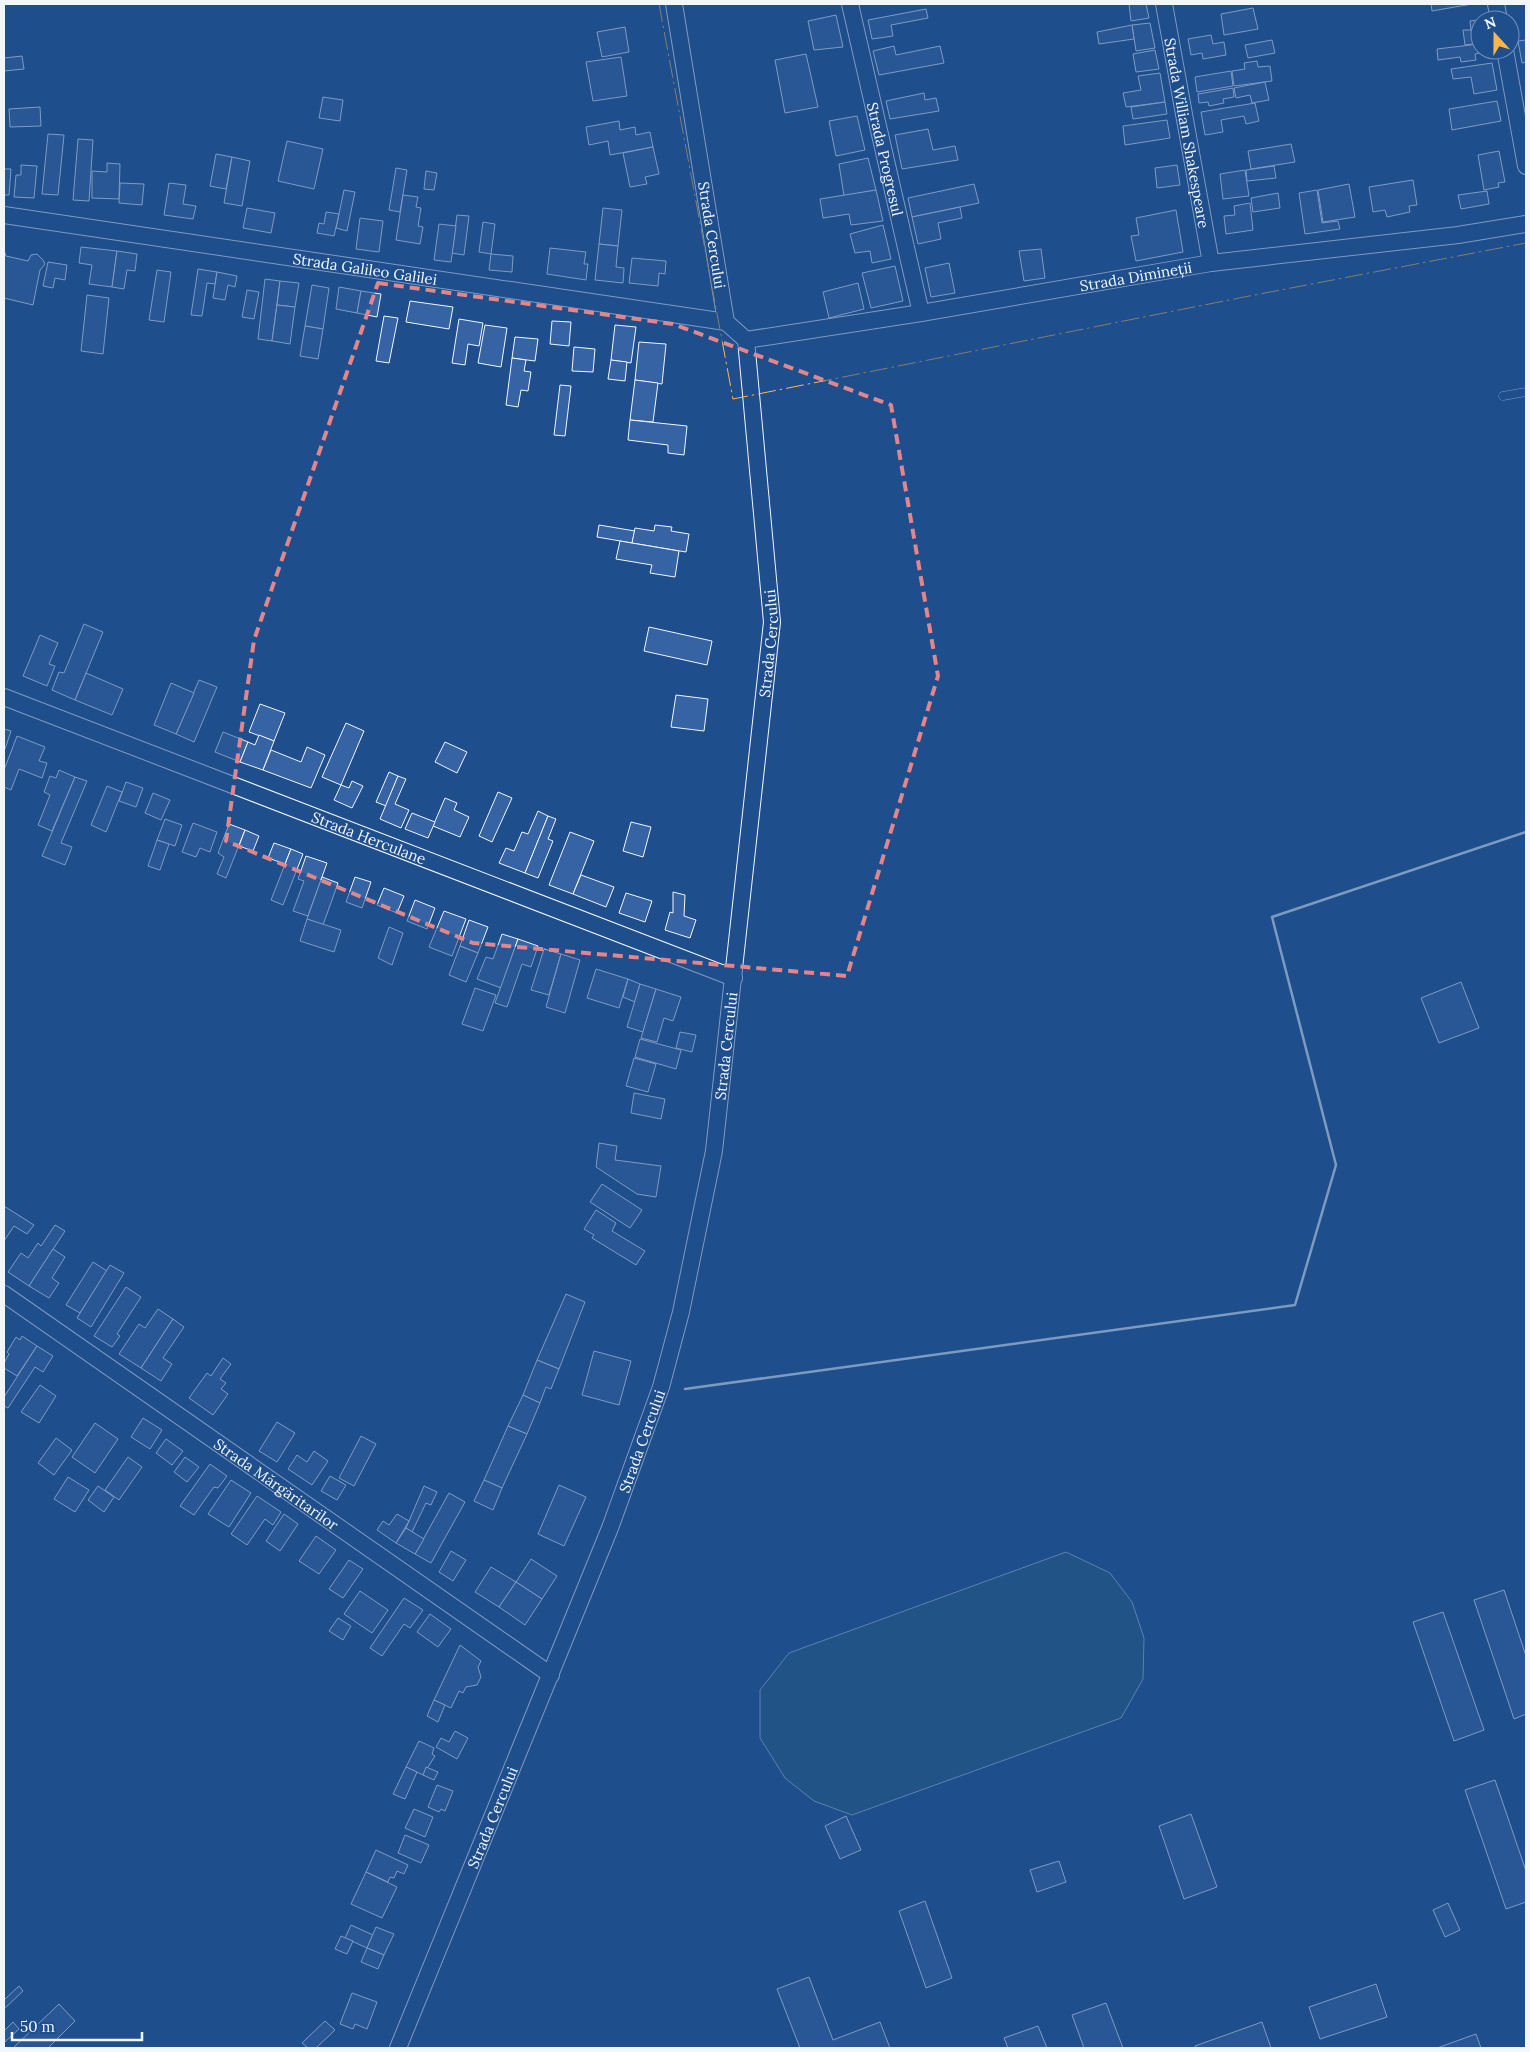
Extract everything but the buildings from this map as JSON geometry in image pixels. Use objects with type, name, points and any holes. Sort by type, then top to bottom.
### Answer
[{"type":"street","name":"Strada Cercului","points":[[674,4],[726,322]]},
{"type":"street","name":"Strada Progresul","points":[[850,4],[922,313]]},
{"type":"street","name":"Strada William Shakespeare","points":[[1164,4],[1211,263]]},
{"type":"street","points":[[1507,60],[1526,166]]},
{"type":"street","name":"Strada Galileo Galilei","points":[[4,215],[726,322]]},
{"type":"street","name":"Strada Dimineții","points":[[746,340],[922,313],[1211,263],[1458,235],[1526,224]]},
{"type":"street","points":[[726,322],[746,340]]},
{"type":"street","name":"Strada Cercului","points":[[398,2048],[551,1675],[616,1511],[660,1387],[681,1312],[714,1151],[772,622],[746,340]]},
{"type":"street","name":"Strada Herculane","points":[[4,697],[734,978]]},
{"type":"street","name":"Strada Mărgăritarilor","points":[[4,1294],[551,1675]]},
{"type":"lane","points":[[1503,396],[1526,392]]},
{"type":"highlighted area","points":[[378,283],[673,324],[891,405],[938,676],[847,976],[473,943],[226,841],[254,640]]},
{"type":"shaded area","points":[[1066,1552],[1110,1573],[1132,1602],[1144,1638],[1143,1679],[1121,1718],[852,1815],[814,1801],[785,1778],[760,1738],[760,1690],[789,1653]]},
{"type":"wall","points":[[685,1389],[1295,1305],[1336,1165],[1272,917],[1526,832]]},
{"type":"power","points":[[659,4],[733,399],[1526,243]]}]
